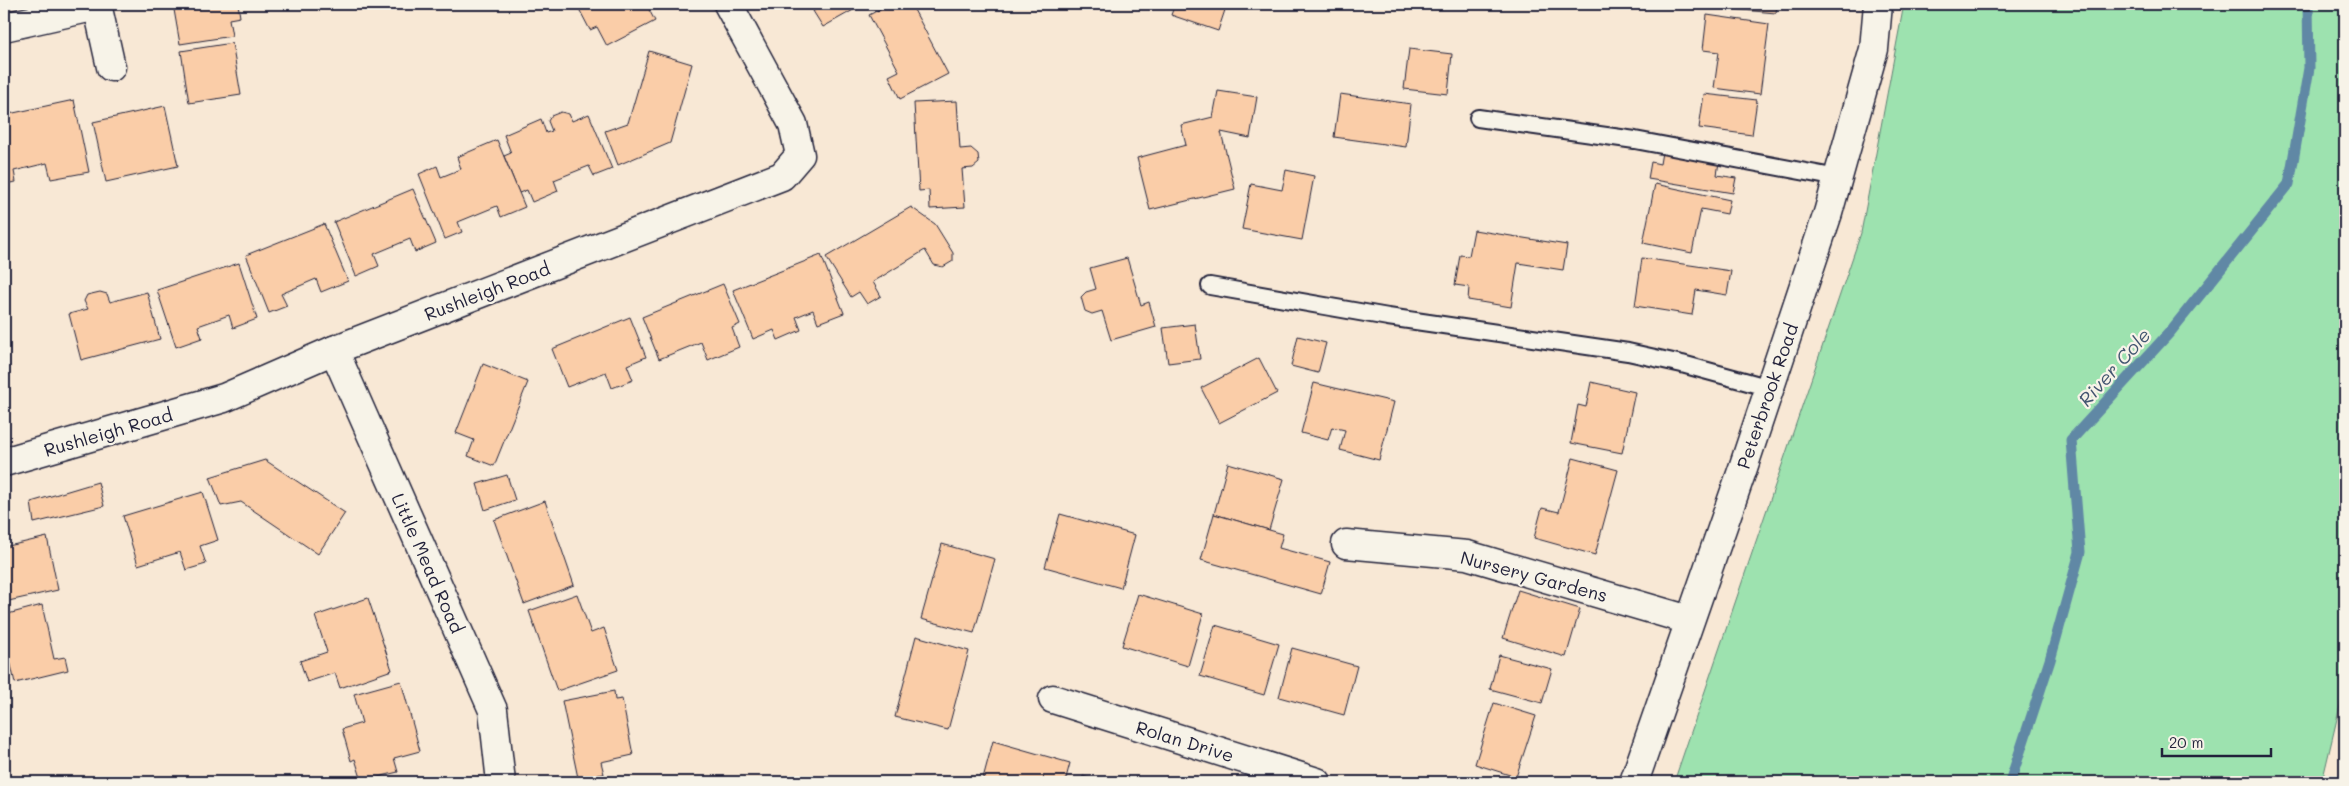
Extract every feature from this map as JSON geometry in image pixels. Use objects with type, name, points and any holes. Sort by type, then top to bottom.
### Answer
[{"type":"street","name":"Rushleigh Road","points":[[4,462],[224,398],[334,350],[782,176],[800,155],[793,124],[728,4]]},
{"type":"street","name":"Peterbrook Road","points":[[1634,782],[1770,388],[1838,178],[1874,49],[1878,4]]},
{"type":"street","points":[[4,27],[97,5],[111,66]]},
{"type":"street","name":"Little Mead Road","points":[[334,350],[493,710],[501,782]]},
{"type":"street","name":"Nursery Gardens","points":[[1346,544],[1467,555],[1689,620]]},
{"type":"street","name":"Rolan Drive","points":[[1053,700],[1318,782]]},
{"type":"lane","points":[[1478,118],[1635,140],[1838,178]]},
{"type":"lane","points":[[1210,286],[1388,317],[1628,352],[1682,364],[1770,388]]},
{"type":"green space","points":[[1904,4],[2345,4],[2345,685],[2322,782],[1674,782],[1861,233]]},
{"type":"building","points":[[173,4],[238,4],[240,17],[229,19],[232,36],[180,44]]},
{"type":"building","points":[[646,4],[655,21],[607,46],[597,27],[590,30],[577,5]]},
{"type":"building","points":[[826,4],[864,4],[823,27],[813,11]]},
{"type":"building","points":[[890,4],[911,4],[948,74],[900,99],[889,76],[899,71],[869,15]]},
{"type":"building","points":[[1175,4],[1227,4],[1218,31],[1171,15]]},
{"type":"building","points":[[1732,4],[1777,4],[1776,13],[1731,9]]},
{"type":"building","points":[[1707,15],[1769,24],[1760,94],[1714,88],[1719,52],[1703,50]]},
{"type":"building","points":[[232,43],[241,95],[189,103],[181,51]]},
{"type":"building","points":[[1409,49],[1452,54],[1448,94],[1404,89]]},
{"type":"building","points":[[649,51],[692,64],[670,143],[618,165],[605,131],[628,123]]},
{"type":"building","points":[[1218,91],[1257,97],[1250,138],[1221,132],[1235,189],[1150,210],[1137,158],[1186,145],[1181,125],[1213,117]]},
{"type":"building","points":[[1340,94],[1411,104],[1406,147],[1334,137]]},
{"type":"building","points":[[1704,94],[1757,100],[1752,135],[1699,128]]},
{"type":"building","points":[[74,100],[89,172],[51,179],[47,163],[14,171],[16,182],[4,184],[4,115]]},
{"type":"building","points":[[957,101],[960,149],[971,148],[978,154],[979,163],[973,168],[962,169],[965,207],[930,209],[929,190],[919,191],[914,103]]},
{"type":"building","points":[[165,106],[178,166],[106,182],[93,122]]},
{"type":"building","points":[[561,112],[569,114],[572,121],[589,114],[612,169],[594,176],[589,166],[554,180],[558,191],[532,202],[527,190],[519,193],[504,156],[511,153],[504,135],[541,119],[546,133],[552,131],[548,121],[551,116]]},
{"type":"building","points":[[497,140],[525,207],[501,217],[497,206],[458,222],[462,232],[445,239],[419,174],[437,166],[441,177],[461,169],[457,157]]},
{"type":"building","points":[[1662,152],[1719,162],[1717,175],[1736,178],[1733,193],[1648,179],[1651,162],[1660,164]]},
{"type":"building","points":[[1286,170],[1314,176],[1302,240],[1242,229],[1251,184],[1282,190]]},
{"type":"building","points":[[1655,184],[1730,200],[1727,214],[1701,209],[1692,253],[1643,243]]},
{"type":"building","points":[[413,189],[436,243],[415,252],[410,239],[374,254],[379,266],[356,276],[334,222]]},
{"type":"building","points":[[911,207],[935,224],[953,253],[953,261],[943,267],[934,265],[925,250],[873,282],[881,296],[867,304],[859,292],[851,297],[826,257]]},
{"type":"building","points":[[324,224],[348,281],[321,292],[316,279],[281,294],[287,306],[269,313],[246,255]]},
{"type":"building","points":[[1474,230],[1567,245],[1563,270],[1518,263],[1511,307],[1468,300],[1469,287],[1455,285],[1460,255],[1469,256]]},
{"type":"building","points":[[821,255],[844,313],[818,323],[813,310],[796,317],[801,330],[778,340],[774,330],[753,339],[733,290]]},
{"type":"building","points":[[1127,258],[1141,305],[1149,302],[1156,327],[1111,340],[1102,311],[1092,314],[1085,311],[1081,297],[1086,292],[1096,289],[1090,268]]},
{"type":"building","points":[[1642,258],[1731,271],[1727,295],[1696,290],[1692,315],[1635,306]]},
{"type":"building","points":[[239,263],[257,319],[233,328],[229,315],[198,326],[202,338],[176,347],[157,290]]},
{"type":"building","points":[[723,284],[740,324],[732,328],[739,347],[708,360],[701,342],[659,359],[642,317]]},
{"type":"building","points":[[100,292],[107,294],[110,302],[147,292],[160,339],[81,360],[69,314],[88,309],[84,301],[87,295]]},
{"type":"building","points":[[630,317],[646,357],[627,365],[633,380],[612,388],[606,372],[567,387],[552,349]]},
{"type":"building","points":[[1195,324],[1200,359],[1168,363],[1163,328]]},
{"type":"building","points":[[1298,336],[1326,343],[1318,373],[1291,366]]},
{"type":"building","points":[[1259,358],[1277,393],[1219,423],[1201,388]]},
{"type":"building","points":[[483,364],[528,382],[494,466],[468,456],[474,440],[456,433]]},
{"type":"building","points":[[1591,382],[1635,392],[1622,453],[1571,443],[1578,405],[1586,407]]},
{"type":"building","points":[[1314,383],[1394,402],[1379,460],[1340,450],[1345,430],[1332,427],[1328,440],[1301,433]]},
{"type":"building","points":[[1573,458],[1618,470],[1595,555],[1534,538],[1542,508],[1559,512]]},
{"type":"building","points":[[265,460],[345,513],[318,554],[241,502],[221,506],[210,477]]},
{"type":"building","points":[[1228,463],[1284,479],[1269,530],[1214,514]]},
{"type":"building","points":[[507,475],[515,500],[485,510],[477,484]]},
{"type":"building","points":[[98,482],[104,506],[34,523],[31,502]]},
{"type":"building","points":[[203,492],[218,540],[200,546],[206,564],[186,570],[180,552],[138,565],[123,516]]},
{"type":"building","points":[[545,501],[574,585],[524,604],[494,520]]},
{"type":"building","points":[[1060,514],[1135,535],[1121,588],[1045,567]]},
{"type":"building","points":[[1214,514],[1283,534],[1279,548],[1330,562],[1321,594],[1201,560]]},
{"type":"building","points":[[47,537],[58,590],[4,602],[4,547]]},
{"type":"building","points":[[942,544],[995,559],[974,633],[921,619]]},
{"type":"building","points":[[1518,590],[1580,609],[1566,657],[1503,638]]},
{"type":"building","points":[[577,594],[591,633],[604,628],[618,670],[557,691],[529,611]]},
{"type":"building","points":[[1138,594],[1203,614],[1188,666],[1122,646]]},
{"type":"building","points":[[368,598],[392,670],[340,688],[335,673],[307,682],[300,661],[327,652],[315,616]]},
{"type":"building","points":[[42,605],[54,659],[65,657],[68,670],[15,683],[4,634],[4,615]]},
{"type":"building","points":[[1215,625],[1279,644],[1264,695],[1200,676]]},
{"type":"building","points":[[916,636],[969,651],[948,730],[895,717]]},
{"type":"building","points":[[1292,648],[1357,666],[1344,715],[1279,697]]},
{"type":"building","points":[[1499,655],[1552,669],[1542,703],[1490,689]]},
{"type":"building","points":[[401,681],[420,751],[394,758],[398,772],[362,781],[355,759],[351,761],[342,729],[362,723],[354,694]]},
{"type":"building","points":[[614,691],[615,700],[622,699],[633,755],[601,762],[604,774],[578,778],[562,701]]},
{"type":"building","points":[[1494,703],[1536,716],[1516,777],[1475,764]]},
{"type":"building","points":[[993,741],[1070,763],[1065,782],[982,782]]},
{"type":"building","points":[[1083,776],[1102,782],[1081,782]]},
{"type":"waterway","name":"River Cole","points":[[2010,782],[2050,660],[2080,552],[2071,440],[2170,332],[2289,184],[2309,68],[2308,4]]}]
